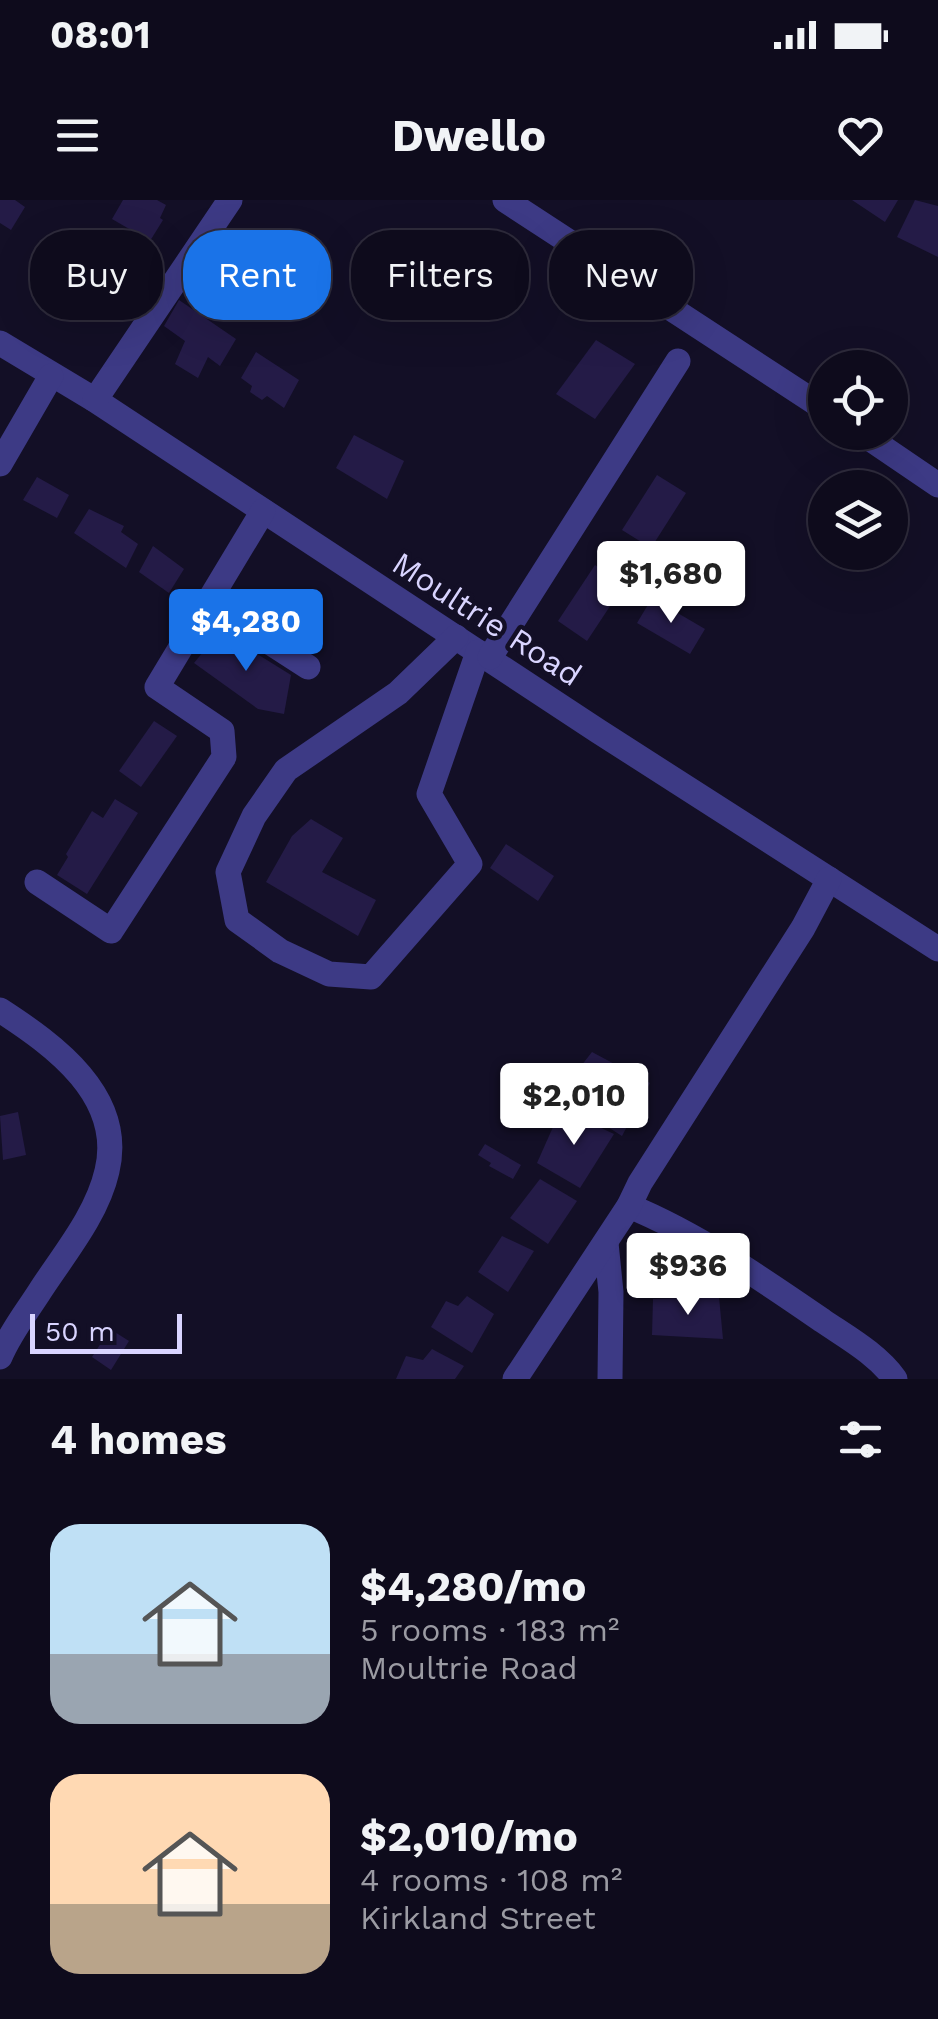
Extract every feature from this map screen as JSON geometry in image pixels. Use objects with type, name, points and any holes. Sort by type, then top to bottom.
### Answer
[{"type":"street","points":[[95,400],[230,200]]},
{"type":"street","points":[[505,200],[808,398]]},
{"type":"street","name":"Moultrie Road","points":[[0,343],[95,400],[938,949]]},
{"type":"street","points":[[456,638],[398,693],[286,770],[254,816],[228,872],[237,920],[280,951],[329,974],[371,977],[470,864],[429,794],[484,655],[678,360]]},
{"type":"street","points":[[0,464],[51,376]]},
{"type":"street","points":[[886,450],[938,485]]},
{"type":"street","points":[[37,882],[111,930],[224,757],[222,732],[158,687],[263,511]]},
{"type":"street","points":[[207,602],[308,667]]},
{"type":"street","points":[[515,1379],[629,1206],[829,880]]},
{"type":"street","points":[[0,1010],[82,1073],[104,1118],[109,1143],[108,1166],[94,1205],[0,1357]]},
{"type":"street","points":[[629,1206],[658,1218],[792,1299],[864,1348],[895,1379]]},
{"type":"street","points":[[606,1242],[611,1292],[610,1379]]},
{"type":"building","points":[[0,200],[15,200],[25,207],[11,230],[0,223]]},
{"type":"building","points":[[123,200],[157,200],[166,205],[157,230],[131,230],[112,219]]},
{"type":"building","points":[[852,200],[898,200],[885,222]]},
{"type":"building","points":[[915,200],[938,206],[938,257],[897,237]]},
{"type":"building","points":[[179,300],[183,303],[183,320],[208,320],[236,339],[220,366],[208,357],[198,378],[175,364],[185,341],[164,326]]},
{"type":"building","points":[[596,340],[635,364],[595,419],[556,394]]},
{"type":"building","points":[[256,352],[299,380],[284,408],[267,396],[262,400],[250,392],[252,386],[241,378]]},
{"type":"building","points":[[354,435],[404,461],[387,499],[336,468]]},
{"type":"building","points":[[657,475],[686,493],[651,548],[622,530]]},
{"type":"building","points":[[37,477],[69,495],[57,518],[23,500]]},
{"type":"building","points":[[89,509],[124,526],[121,532],[138,544],[126,568],[74,533]]},
{"type":"building","points":[[153,546],[184,569],[169,593],[139,572]]},
{"type":"building","points":[[595,565],[624,585],[587,641],[558,621]]},
{"type":"building","points":[[652,598],[705,629],[690,654],[637,623]]},
{"type":"building","points":[[220,631],[291,675],[284,714],[258,709],[194,663]]},
{"type":"building","points":[[154,721],[177,736],[141,787],[119,771]]},
{"type":"building","points":[[115,799],[138,813],[87,894],[57,875],[92,811],[103,818]]},
{"type":"building","points":[[311,819],[343,838],[322,872],[376,900],[358,936],[266,882],[292,836]]},
{"type":"building","points":[[506,844],[554,876],[538,901],[490,868]]},
{"type":"building","points":[[592,1052],[650,1083],[622,1136],[581,1110],[589,1091],[574,1075]]},
{"type":"building","points":[[561,1109],[614,1134],[580,1188],[537,1163]]},
{"type":"building","points":[[18,1112],[26,1155],[3,1160],[0,1116]]},
{"type":"building","points":[[485,1144],[521,1165],[513,1179],[478,1155]]},
{"type":"building","points":[[540,1179],[577,1201],[548,1244],[510,1218]]},
{"type":"building","points":[[502,1236],[534,1251],[508,1292],[478,1272]]},
{"type":"building","points":[[467,1296],[494,1314],[472,1353],[431,1327],[446,1301],[458,1306]]},
{"type":"building","points":[[719,1297],[723,1339],[652,1335],[653,1299]]},
{"type":"building","points":[[110,1329],[129,1341],[111,1370],[92,1357]]},
{"type":"building","points":[[432,1349],[464,1366],[455,1379],[396,1379],[406,1356],[423,1360]]}]
